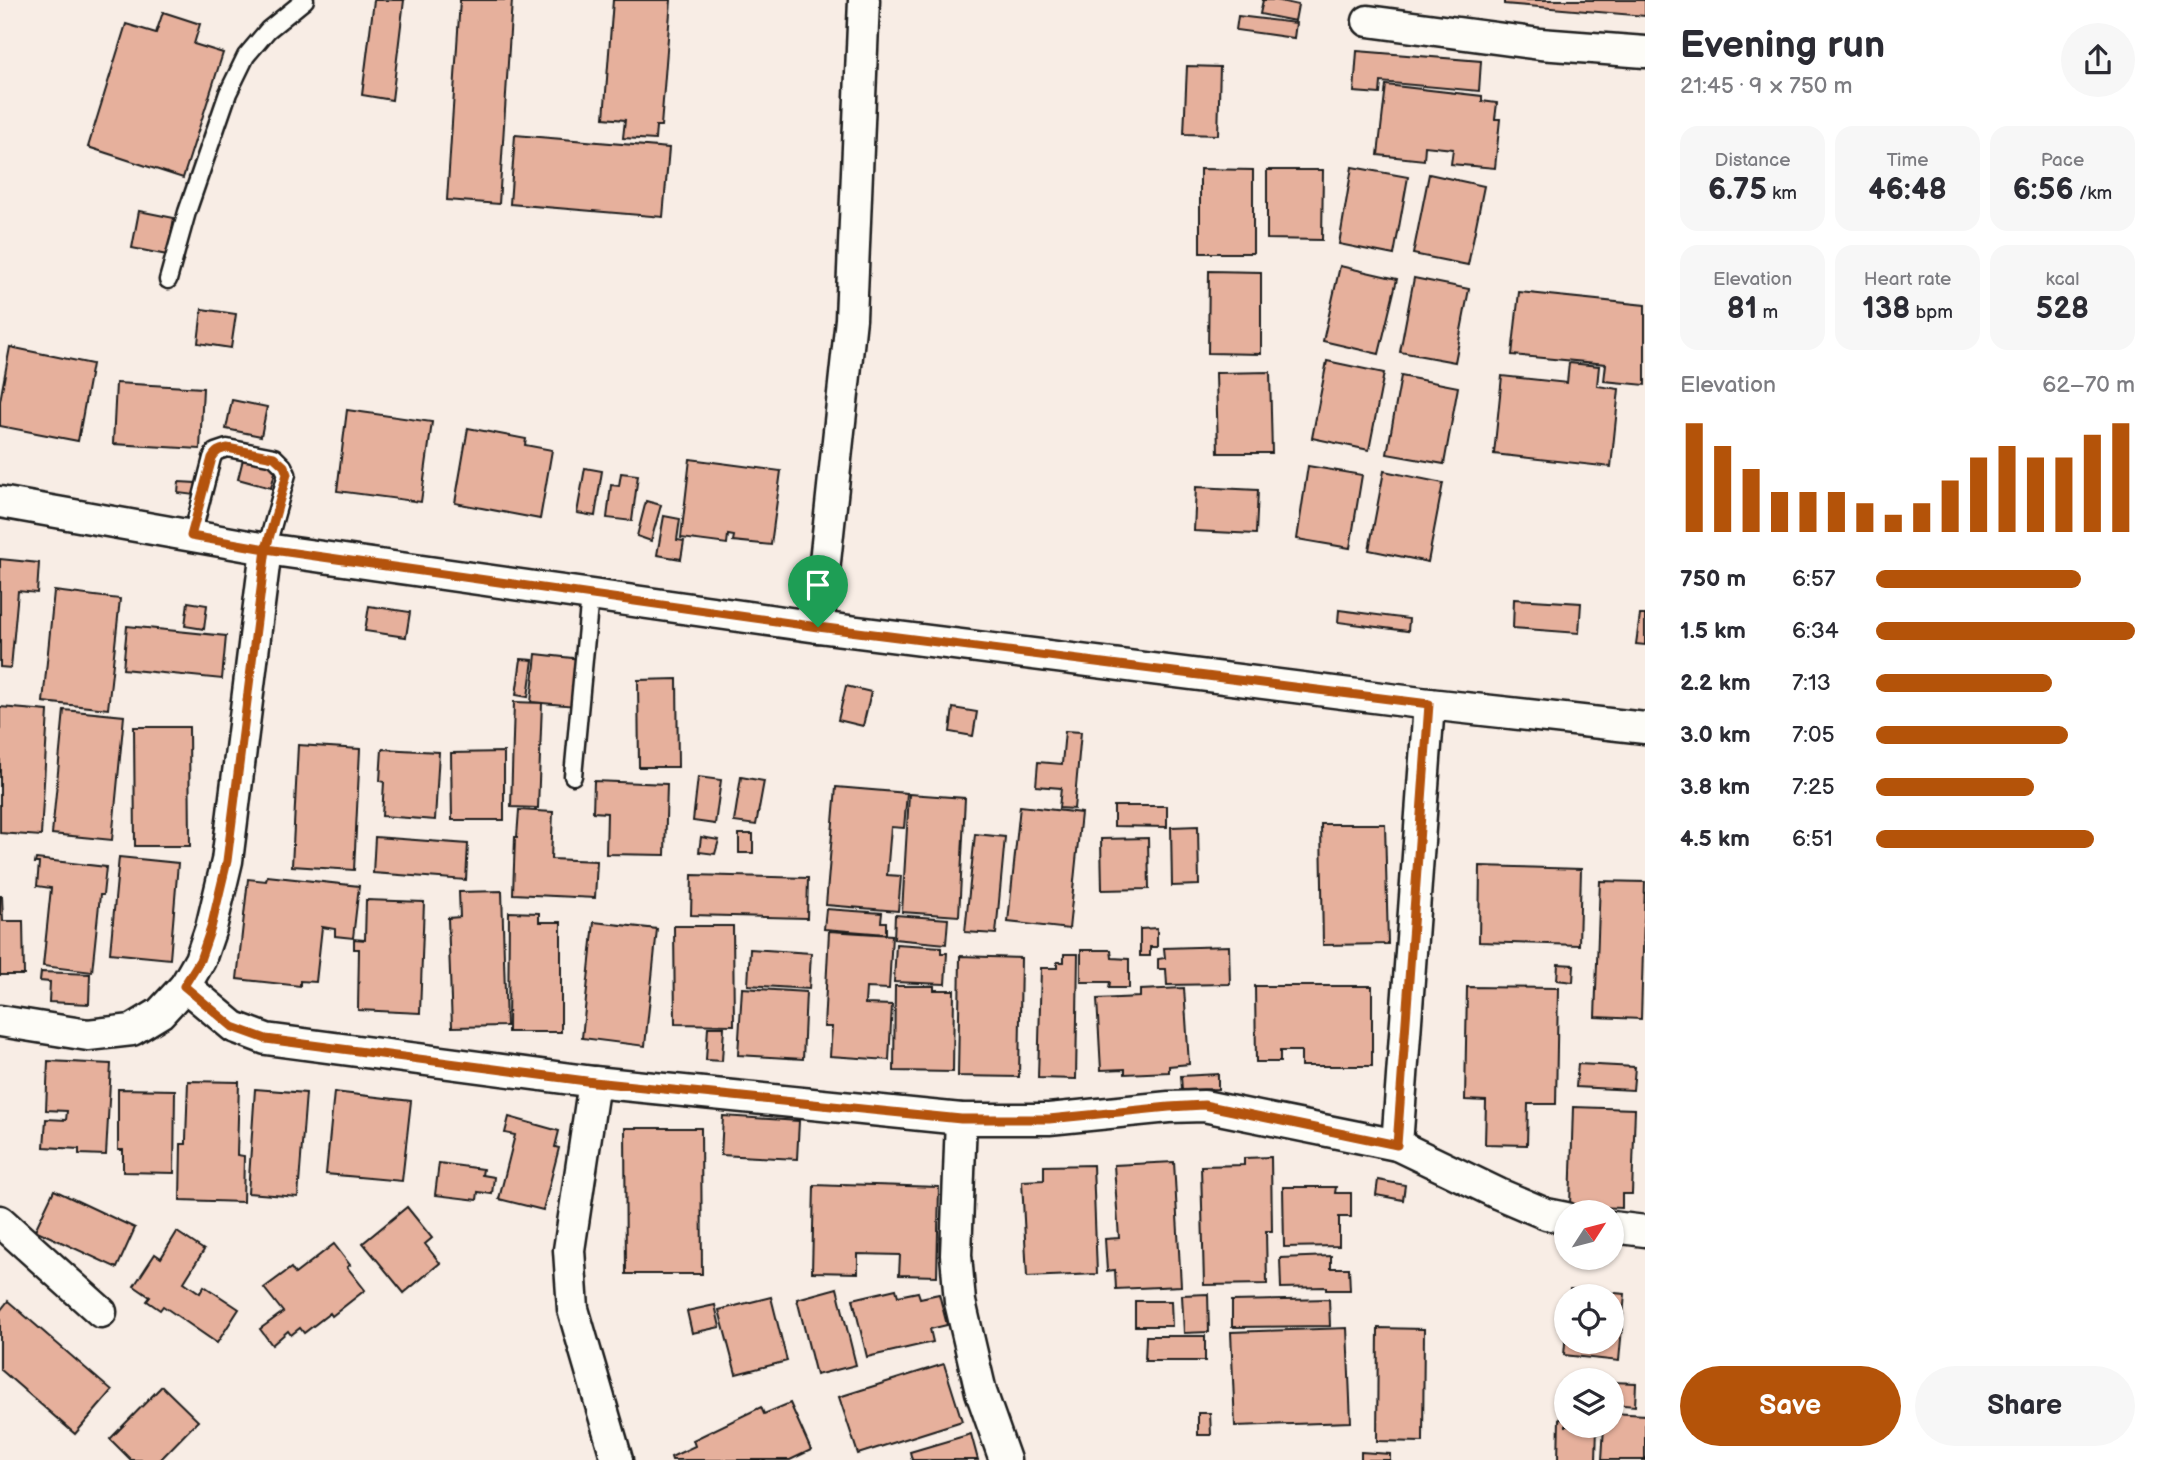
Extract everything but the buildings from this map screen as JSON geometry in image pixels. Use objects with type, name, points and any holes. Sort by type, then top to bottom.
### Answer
[{"type":"street","points":[[818,627],[851,319],[864,0]]},
{"type":"street","points":[[1368,21],[1540,44],[1645,52]]},
{"type":"street","points":[[0,502],[266,549],[818,627],[1429,704],[1645,728]]},
{"type":"street","points":[[0,1021],[88,1035],[132,1030],[160,1013],[184,986],[200,960],[211,928],[227,861],[266,549]]},
{"type":"street","points":[[1397,1145],[1429,704]]},
{"type":"street","points":[[184,986],[233,1027],[266,1039],[594,1082],[961,1119],[1049,1119],[1204,1105],[1397,1145],[1499,1194],[1554,1216]]},
{"type":"street","points":[[594,1082],[569,1250],[573,1309],[617,1460]]},
{"type":"street","points":[[961,1119],[956,1255],[960,1302],[981,1392],[1005,1460]]},
{"type":"street","points":[[0,1221],[101,1312]]},
{"type":"street","points":[[1624,1228],[1645,1231]]},
{"type":"lane","points":[[167,280],[228,93],[246,56],[268,30],[305,0]]},
{"type":"lane","points":[[191,536],[212,458],[215,452],[227,448],[274,457],[284,466],[287,474],[266,549]]},
{"type":"lane","points":[[573,776],[590,595]]},
{"type":"route","points":[[818,627],[266,549],[191,536],[215,452],[227,448],[274,457],[284,466],[287,474],[266,549],[227,861],[211,928],[200,960],[184,986],[233,1027],[266,1039],[594,1082],[961,1119],[1049,1119],[1204,1105],[1397,1145],[1429,704],[818,627]]}]
